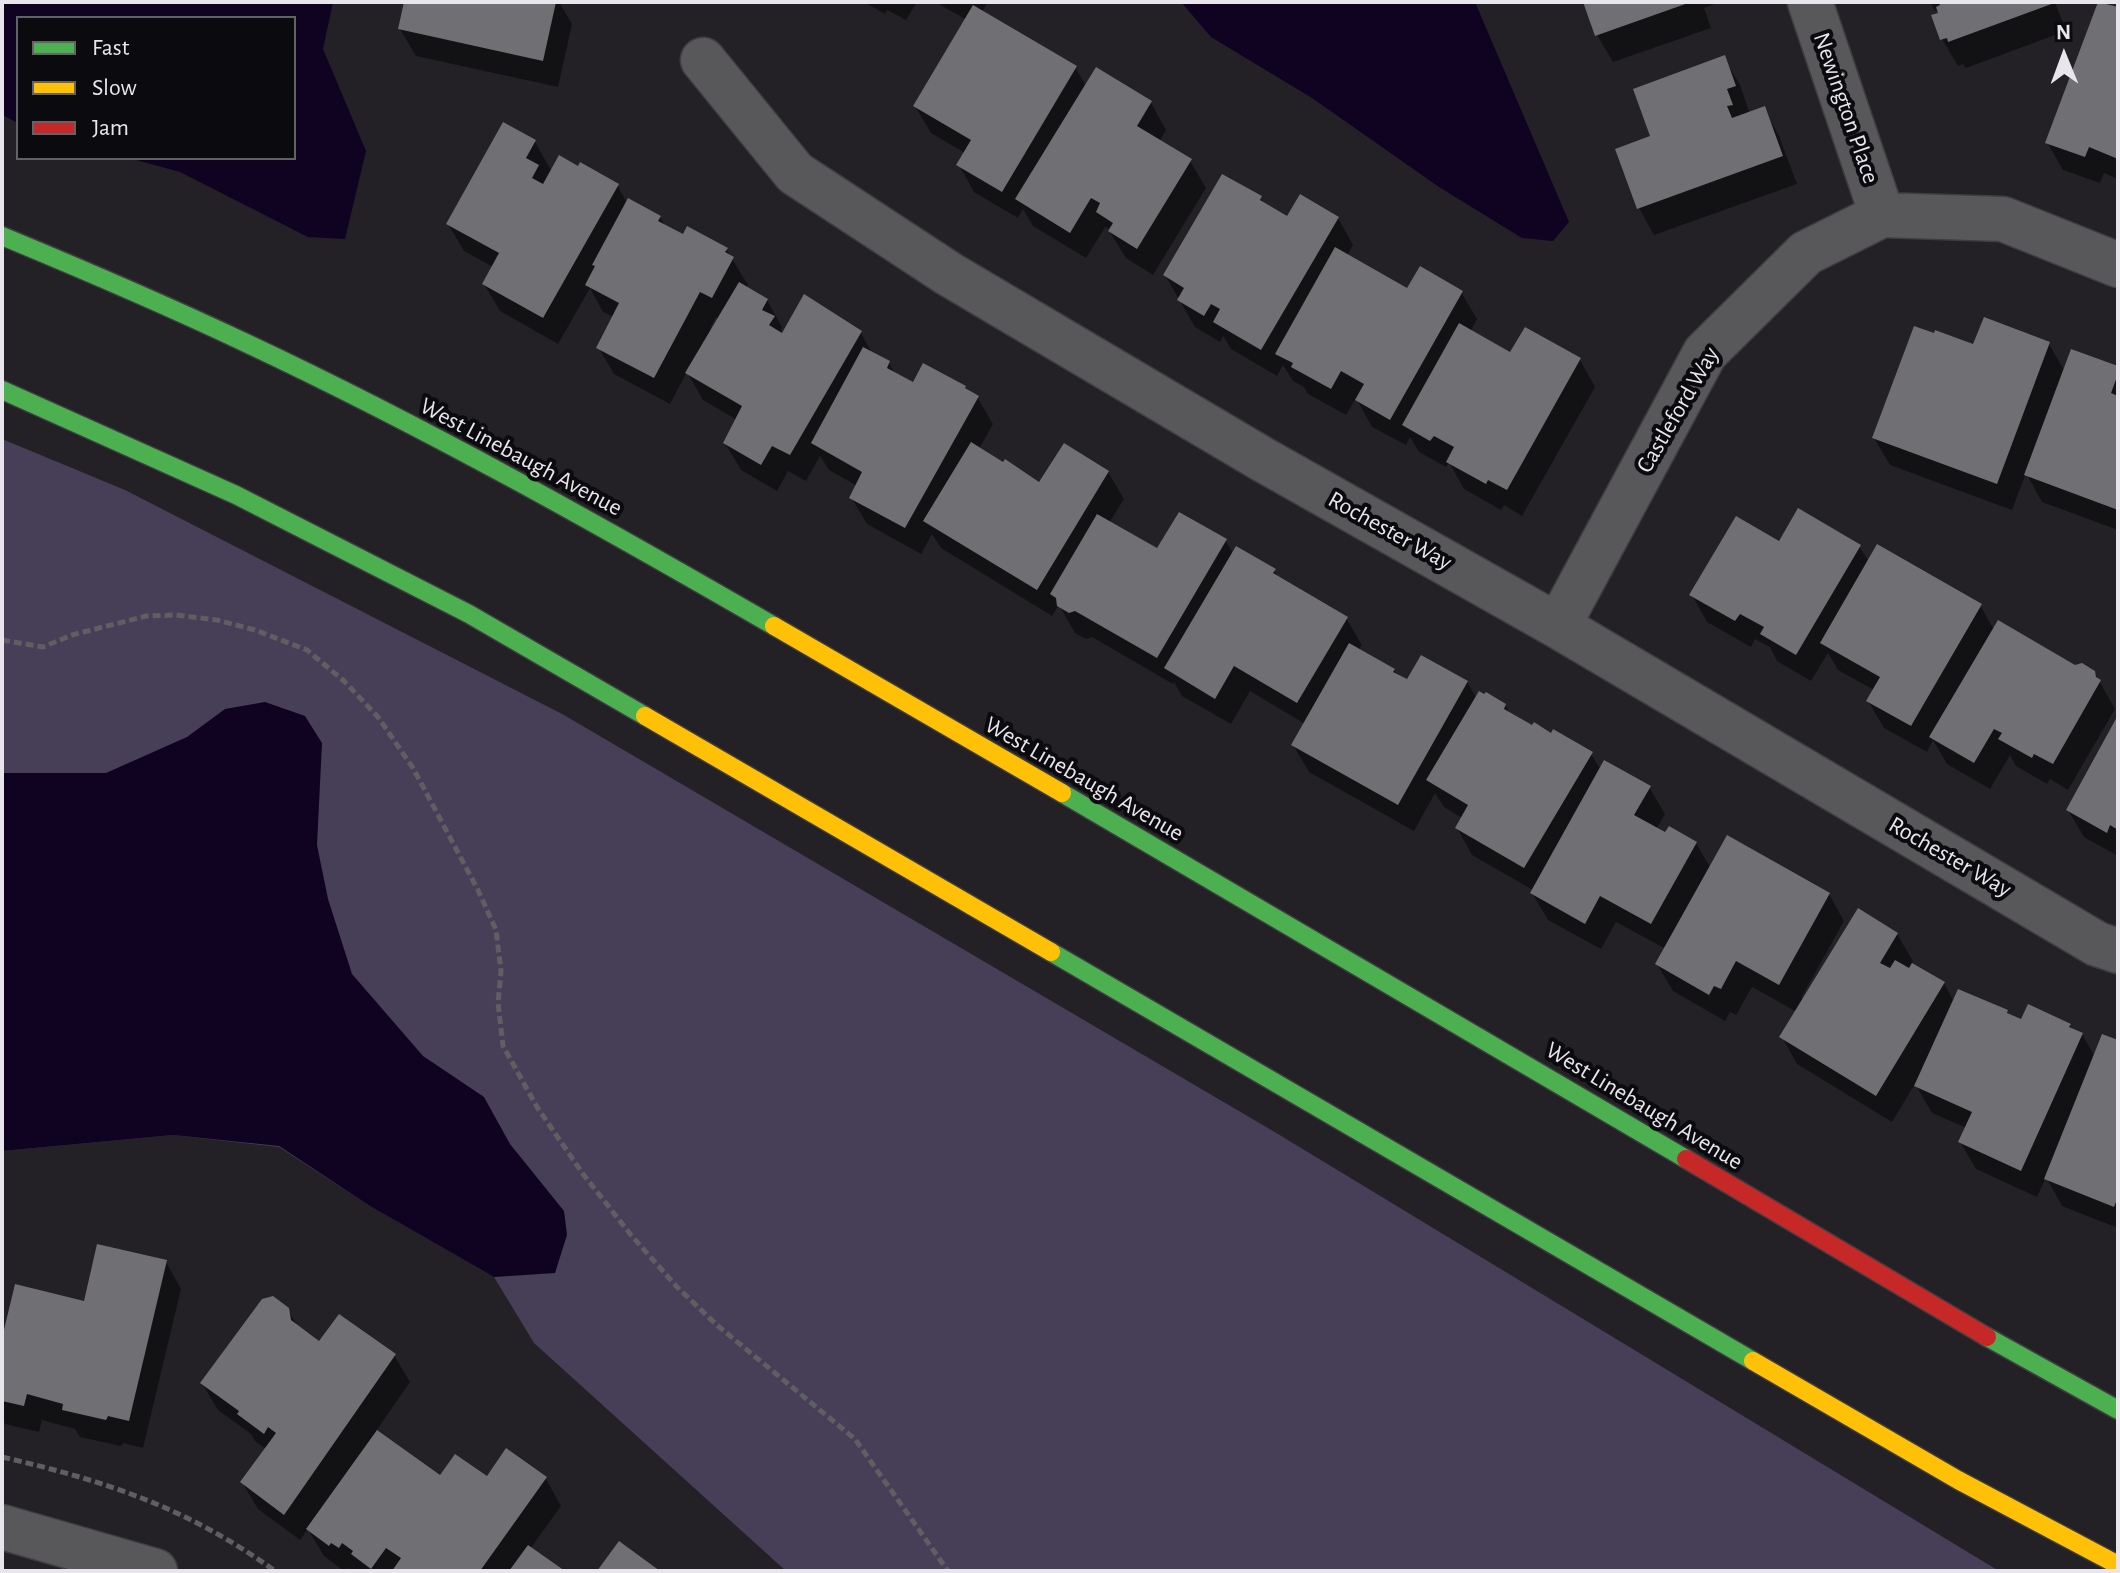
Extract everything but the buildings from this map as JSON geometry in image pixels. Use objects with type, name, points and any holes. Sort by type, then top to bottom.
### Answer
[{"type":"main road","name":"West Linebaugh Avenue","points":[[2,236],[298,365],[580,515],[1473,1032],[2029,1362],[2118,1410]]},
{"type":"main road","points":[[2,390],[236,495],[469,614],[1917,1456],[2118,1565]]},
{"type":"street","name":"Newington Place","points":[[1810,2],[1882,215]]},
{"type":"street","name":"Rochester Way","points":[[703,60],[795,173],[976,290],[1262,459],[1558,626],[2097,944],[2118,951]]},
{"type":"street","name":"Castleford Way","points":[[1558,626],[1705,353],[1806,253],[1882,215],[2003,219],[2118,265]]},
{"type":"street","points":[[2,1527],[155,1571]]},
{"type":"path","points":[[2,640],[43,647],[72,635],[146,616],[176,615],[230,624],[307,650],[344,681],[378,717],[413,768],[484,903],[496,930],[501,971],[498,1003],[503,1046],[537,1107],[621,1223],[677,1287],[718,1326],[855,1439],[948,1571]]},
{"type":"path","points":[[2,1457],[109,1485],[153,1501],[203,1524],[275,1571]]},
{"type":"shaded area","points":[[2,2],[333,2],[323,49],[366,151],[345,239],[308,237],[180,172],[136,160],[296,160],[296,16],[16,16],[16,122],[2,115]]},
{"type":"shaded area","points":[[1181,2],[1475,2],[1569,222],[1553,241],[1522,238],[1439,187],[1312,98],[1211,37]]},
{"type":"shaded area","points":[[2,439],[125,490],[564,715],[1273,1131],[1999,1571],[786,1571],[534,1343],[494,1277],[370,1206],[279,1147],[173,1135],[2,1151]]},
{"type":"shaded area","points":[[265,702],[305,716],[322,743],[317,845],[328,899],[352,974],[423,1056],[484,1097],[510,1144],[564,1211],[567,1235],[555,1273],[494,1277],[370,1206],[279,1146],[173,1135],[2,1151],[2,773],[106,773],[187,737],[225,709]]},
{"type":"traffic: fast","points":[[2,236],[186,315],[314,375],[579,515],[774,626]]},
{"type":"traffic: fast","points":[[2,390],[236,495],[469,614],[645,716]]},
{"type":"traffic: fast","points":[[1062,793],[1686,1159]]},
{"type":"traffic: fast","points":[[1051,952],[1753,1361]]},
{"type":"traffic: fast","points":[[1987,1337],[2118,1410]]},
{"type":"traffic: slow","points":[[774,626],[1062,793]]},
{"type":"traffic: slow","points":[[645,716],[1051,952]]},
{"type":"traffic: slow","points":[[1753,1361],[1958,1480],[2118,1565]]},
{"type":"traffic: jam","points":[[1686,1159],[1987,1337]]}]
